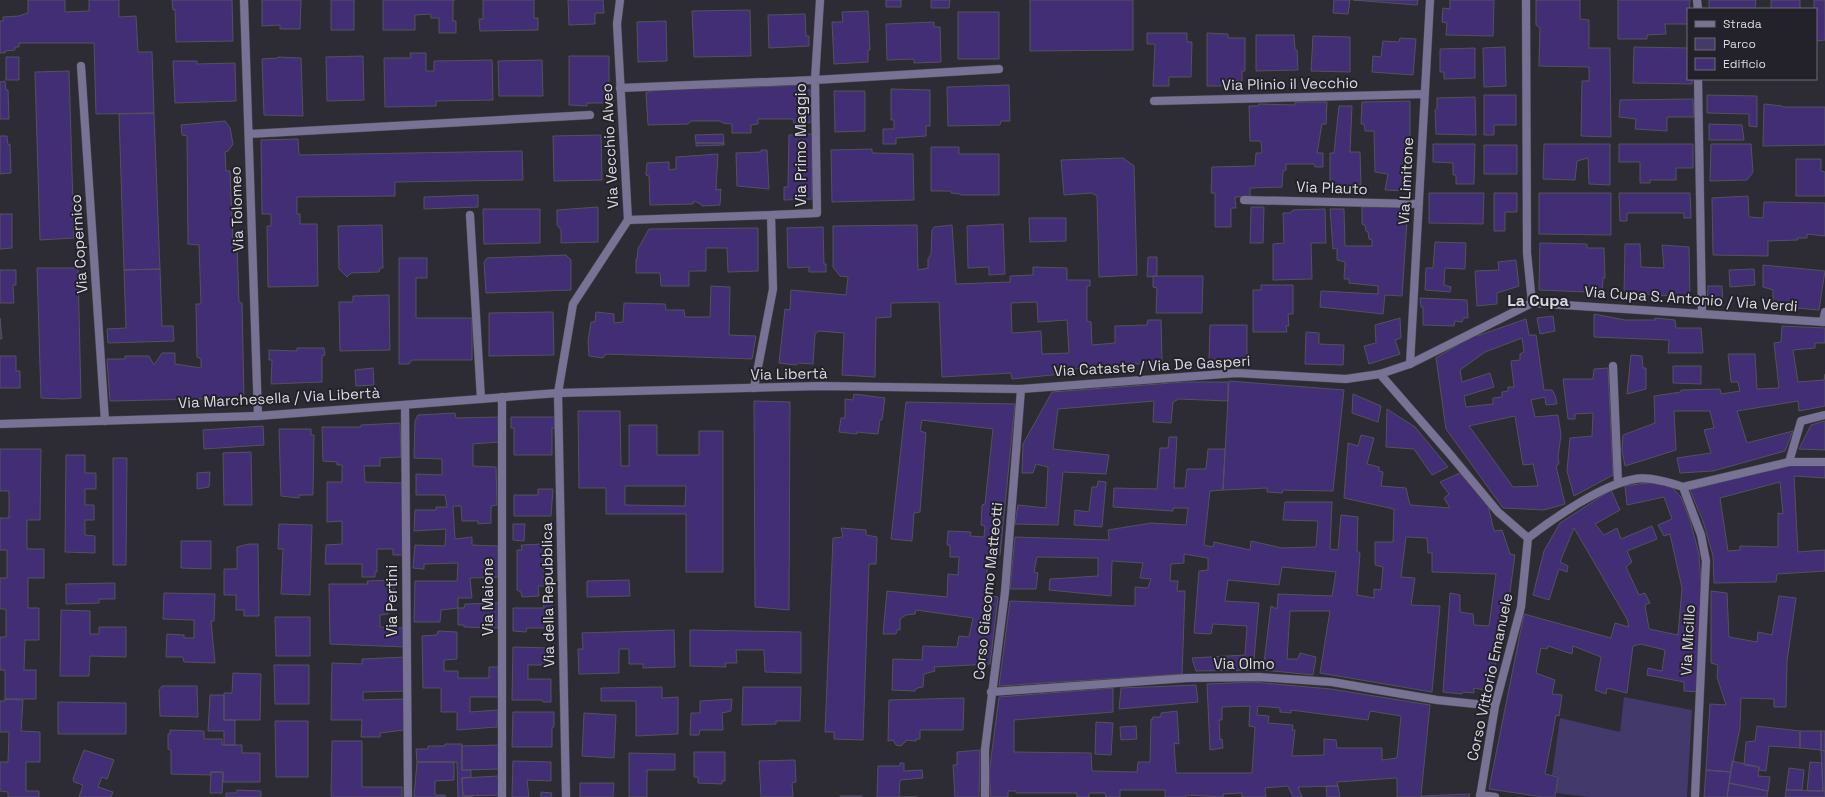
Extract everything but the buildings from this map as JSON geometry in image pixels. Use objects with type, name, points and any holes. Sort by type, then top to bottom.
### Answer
[{"type":"street","name":"Via Tolomeo","points":[[244,0],[258,416]]},
{"type":"street","name":"Via Vecchio Alveo","points":[[558,393],[573,304],[628,220],[617,24],[620,0]]},
{"type":"street","name":"Via Primo Maggio","points":[[754,388],[773,289],[771,215],[817,213],[815,80],[820,0]]},
{"type":"street","name":"Via Limitone","points":[[1410,364],[1430,0]]},
{"type":"street","points":[[1526,0],[1527,253],[1532,304]]},
{"type":"street","name":"Via Copernico","points":[[81,66],[105,421]]},
{"type":"street","points":[[620,88],[815,80],[999,69]]},
{"type":"street","points":[[1698,80],[1702,314]]},
{"type":"street","name":"Via Plinio il Vecchio","points":[[1154,101],[1425,94]]},
{"type":"street","points":[[249,134],[590,115]]},
{"type":"street","name":"Via Plauto","points":[[1244,200],[1419,204]]},
{"type":"street","points":[[470,215],[481,399]]},
{"type":"street","points":[[628,220],[771,215]]},
{"type":"street","name":"Via Cupa S. Antonio / Via Verdi","points":[[1380,374],[1410,364],[1532,304],[1824,322]]},
{"type":"street","points":[[1824,322],[1825,312]]},
{"type":"street","points":[[1613,366],[1618,483]]},
{"type":"street","name":"Via Cataste / Via De Gasperi","points":[[1021,389],[1237,373],[1346,379],[1380,374]]},
{"type":"street","points":[[1380,374],[1498,512],[1528,538],[1564,512],[1618,483],[1637,478],[1670,482],[1683,487],[1789,462],[1825,462]]},
{"type":"street","name":"Via Libertà","points":[[558,393],[821,386],[1021,389]]},
{"type":"street","name":"Corso Giacomo Matteotti","points":[[985,797],[985,749],[1004,592],[1021,389]]},
{"type":"street","name":"Via Marchesella / Via Libertà","points":[[0,424],[258,416],[558,393]]},
{"type":"street","name":"Via della Repubblica","points":[[558,393],[566,797]]},
{"type":"street","name":"Via Maione","points":[[502,397],[502,797]]},
{"type":"street","name":"Via Pertini","points":[[405,405],[408,797]]},
{"type":"street","points":[[1789,462],[1801,421],[1825,415]]},
{"type":"street","name":"Via Micillo","points":[[1683,487],[1701,535],[1706,561],[1695,797]]},
{"type":"street","name":"Corso Vittorio Emanuele","points":[[1480,796],[1495,706],[1521,608],[1528,538]]},
{"type":"street","name":"Via Olmo","points":[[991,692],[1187,678],[1259,676],[1332,682],[1437,700],[1495,706]]},
{"type":"street","points":[[1480,796],[1496,797]]},
{"type":"green space","points":[[1624,697],[1692,710],[1687,797],[1588,797],[1556,793],[1558,776],[1552,775],[1560,718],[1620,732]]},
{"type":"district","name":"La Cupa","points":[[1538,300]]}]
